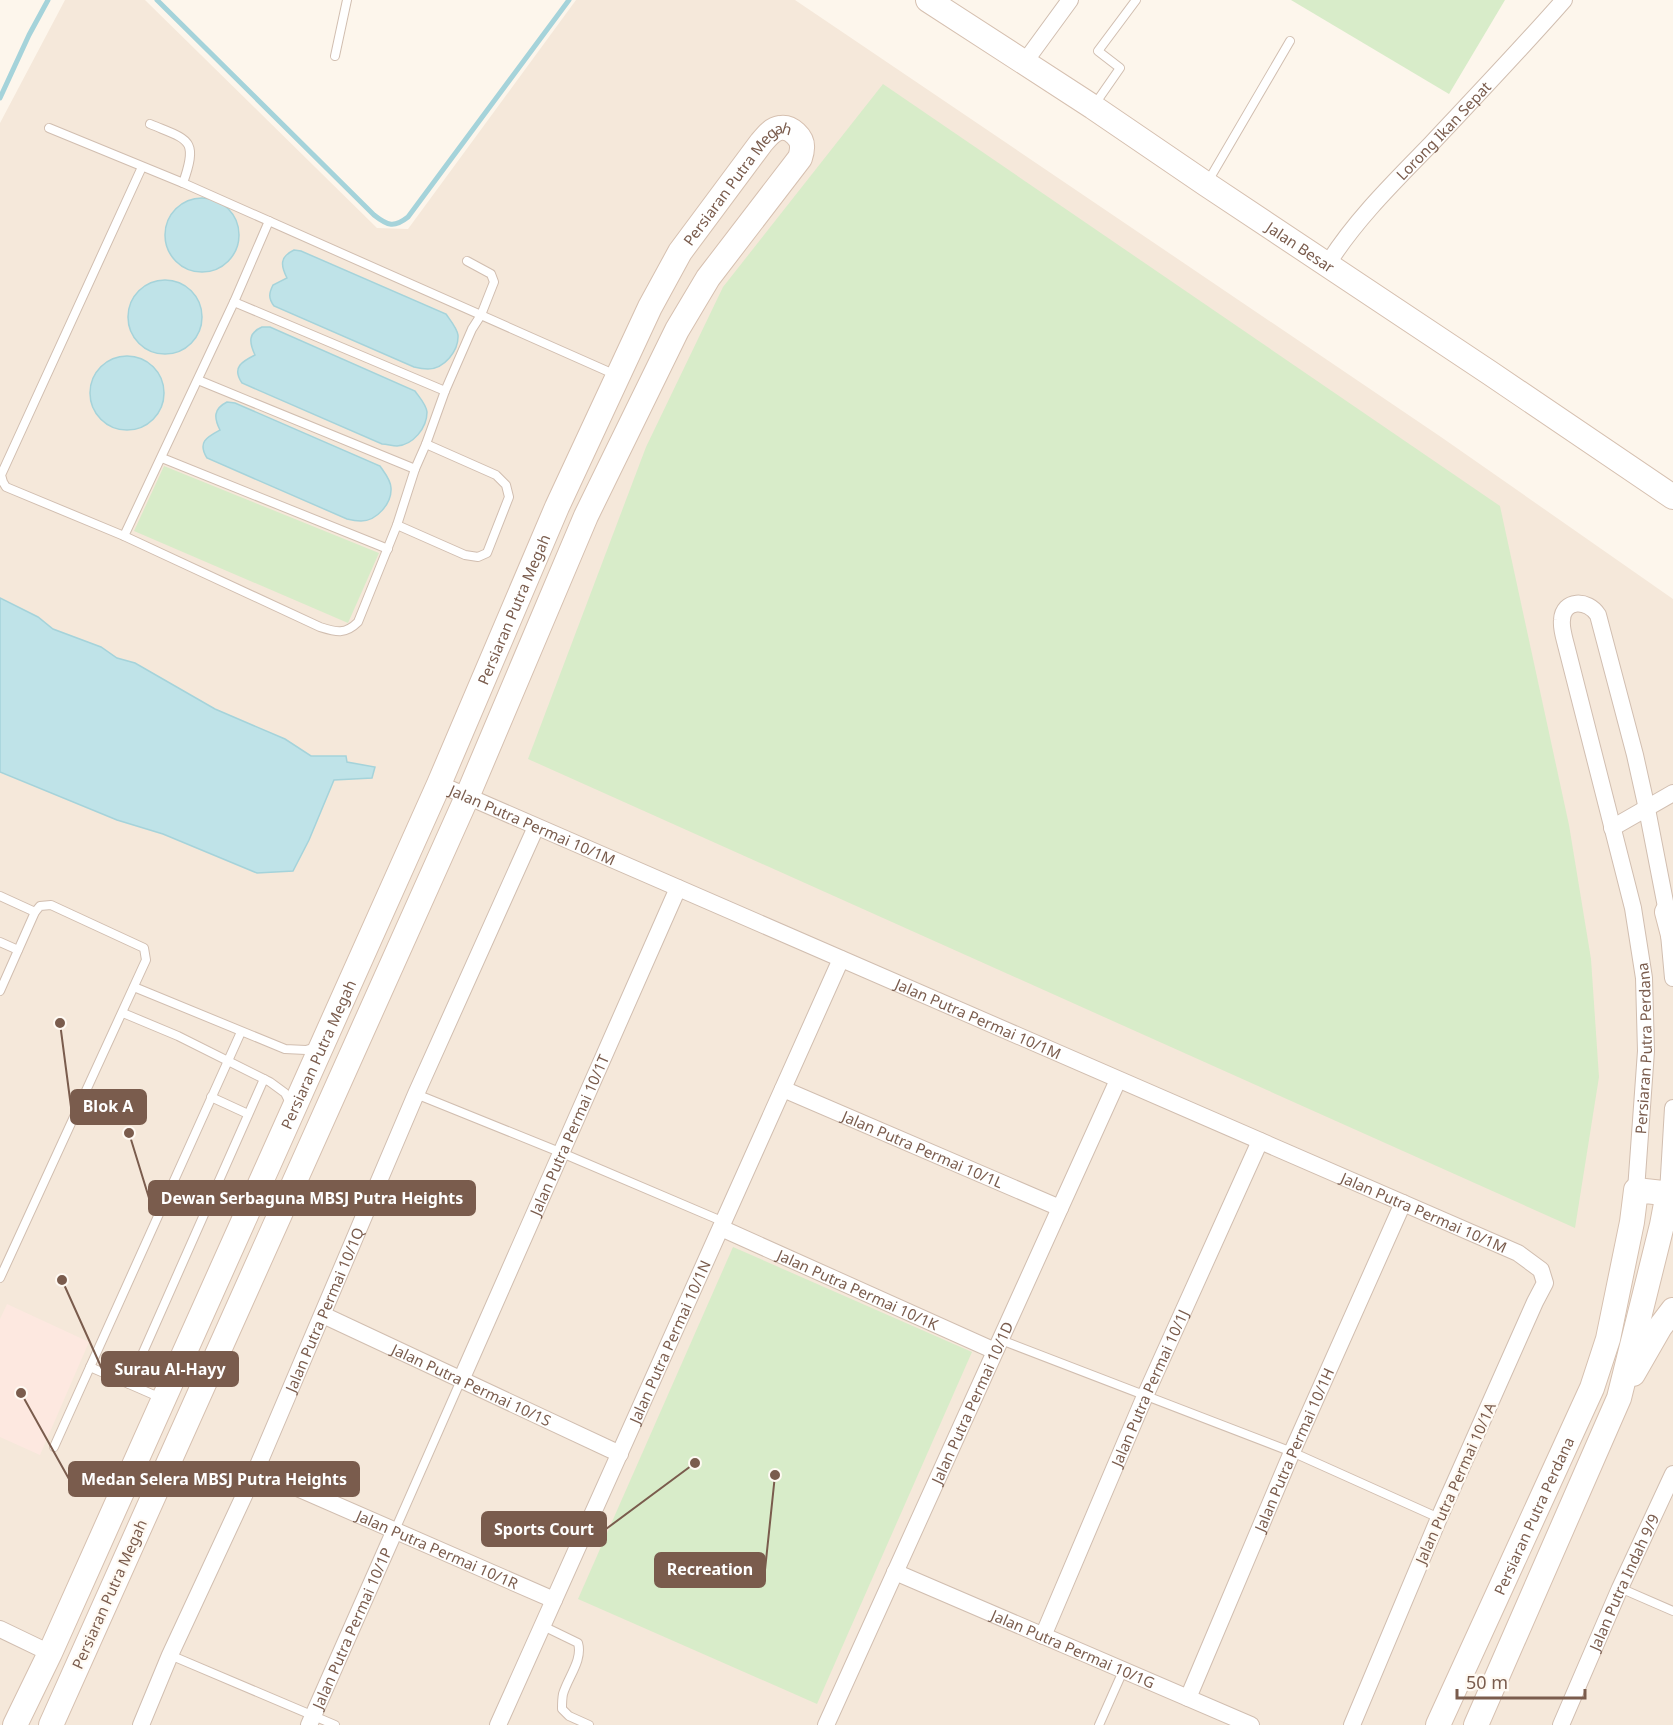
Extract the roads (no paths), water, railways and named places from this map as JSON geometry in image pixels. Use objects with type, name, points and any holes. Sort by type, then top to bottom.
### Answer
[{"type":"street","name":"Jalan Besar","points":[[928,0],[1093,107],[1673,497]]},
{"type":"street","points":[[1024,63],[1070,0]]},
{"type":"street","name":"Lorong Ikan Sepat","points":[[1326,265],[1339,244],[1388,189],[1509,62],[1564,0]]},
{"type":"street","name":"Persiaran Putra Megah","points":[[15,1725],[50,1653],[439,784],[557,507],[650,307],[680,252],[770,133],[781,128],[792,130],[803,147],[800,158],[708,278],[677,330],[586,516],[467,796],[51,1725]]},
{"type":"street","name":"Persiaran Putra Perdana","points":[[1438,1725],[1592,1388],[1608,1339],[1632,1222],[1636,1190],[1646,1051],[1644,978],[1633,908],[1561,622],[1567,608],[1576,603],[1586,603],[1598,615],[1635,755],[1670,924],[1673,978]]},
{"type":"street","name":"Jalan Putra Permai 10/1M","points":[[439,784],[1518,1253]]},
{"type":"street","points":[[1612,828],[1673,793]]},
{"type":"street","name":"Jalan Putra Permai 10/1Q","points":[[141,1725],[170,1655],[256,1470],[416,1094],[536,827]]},
{"type":"street","name":"Jalan Putra Permai 10/1T","points":[[461,1380],[678,888]]},
{"type":"street","name":"Jalan Putra Permai 10/1N","points":[[498,1725],[841,959]]},
{"type":"street","name":"Jalan Putra Permai 10/1D","points":[[832,1723],[895,1572],[1118,1080]]},
{"type":"street","name":"Jalan Putra Permai 10/1L","points":[[783,1089],[1060,1208]]},
{"type":"street","name":"Persiaran Putra Perdana","points":[[1476,1725],[1619,1398],[1667,1226],[1673,1108]]},
{"type":"street","name":"Jalan Putra Permai 10/1J","points":[[1043,1636],[1145,1395],[1260,1141]]},
{"type":"street","points":[[1636,1190],[1670,1194]]},
{"type":"street","name":"Jalan Putra Permai 10/1H","points":[[1188,1698],[1292,1452],[1403,1203]]},
{"type":"street","points":[[1632,1222],[1667,1226]]},
{"type":"street","name":"Jalan Putra Permai 10/1K","points":[[722,1225],[998,1345]]},
{"type":"street","name":"Jalan Putra Permai 10/1A","points":[[1352,1725],[1438,1518],[1545,1283],[1541,1270],[1518,1253]]},
{"type":"street","points":[[1619,1398],[1660,1327],[1673,1310]]},
{"type":"street","name":"Jalan Putra Permai 10/1S","points":[[323,1316],[620,1454]]},
{"type":"street","name":"Jalan Putra Permai 10/1R","points":[[256,1470],[554,1600]]},
{"type":"street","name":"Jalan Putra Indah 9/9","points":[[1561,1725],[1620,1588],[1673,1474]]},
{"type":"street","name":"Jalan Putra Permai 10/1P","points":[[311,1720],[395,1530]]},
{"type":"street","name":"Jalan Putra Permai 10/1G","points":[[895,1572],[1251,1725]]},
{"type":"street","points":[[1,1632],[50,1653]]},
{"type":"lane","points":[[335,56],[347,0]]},
{"type":"lane","points":[[1093,107],[1120,68],[1098,51],[1136,0]]},
{"type":"lane","points":[[1206,184],[1290,41]]},
{"type":"lane","points":[[150,124],[185,139],[190,148],[191,162],[183,183]]},
{"type":"lane","points":[[49,128],[183,183],[619,376]]},
{"type":"lane","points":[[142,167],[1,475],[3,482],[6,487],[124,536],[320,627],[338,632],[351,630],[358,622],[388,549],[415,469],[445,392],[494,282],[491,274],[466,261]]},
{"type":"lane","points":[[124,536],[234,302],[269,221]]},
{"type":"lane","points":[[234,302],[445,392]]},
{"type":"lane","points":[[198,380],[415,469]]},
{"type":"lane","points":[[397,525],[465,555],[478,557],[487,553],[510,496],[506,485],[496,475],[426,444]]},
{"type":"lane","points":[[162,458],[388,549]]},
{"type":"lane","points":[[0,896],[35,912]]},
{"type":"lane","points":[[0,990],[35,912],[40,906],[51,905],[144,948],[146,960],[123,1013],[0,1278]]},
{"type":"lane","points":[[0,942],[18,950]]},
{"type":"lane","points":[[134,987],[285,1049],[306,1050],[322,1046]]},
{"type":"lane","points":[[123,1013],[178,1036],[267,1080],[285,1093],[294,1109]]},
{"type":"lane","points":[[54,1448],[241,1032]]},
{"type":"lane","points":[[129,1384],[248,1114],[267,1080]]},
{"type":"lane","points":[[416,1094],[562,1153],[722,1225]]},
{"type":"lane","points":[[211,1097],[248,1114]]},
{"type":"lane","points":[[998,1345],[1145,1395],[1292,1452],[1438,1518]]},
{"type":"lane","points":[[90,1367],[164,1399]]},
{"type":"lane","points":[[395,1530],[461,1380]]},
{"type":"lane","points":[[1620,1588],[1673,1611]]},
{"type":"lane","points":[[543,1626],[578,1643],[580,1649],[578,1658],[562,1695],[562,1709],[569,1716],[589,1725]]},
{"type":"lane","points":[[170,1655],[311,1720],[335,1725]]},
{"type":"lane","points":[[1099,1725],[1123,1671]]},
{"type":"water","points":[[202,198],[223,204],[233,214],[239,235],[233,256],[223,266],[202,272],[181,266],[171,256],[165,235],[171,214],[181,204]]},
{"type":"water","points":[[294,250],[446,314],[458,335],[453,353],[440,366],[426,369],[414,367],[274,306],[270,298],[273,285],[287,278],[283,270],[283,262],[286,256]]},
{"type":"water","points":[[165,280],[186,286],[196,296],[202,317],[196,338],[186,348],[165,354],[144,348],[134,338],[128,317],[134,296],[144,286]]},
{"type":"water","points":[[270,327],[415,391],[424,403],[427,412],[422,430],[414,439],[403,445],[382,444],[242,383],[238,369],[243,362],[255,355],[251,338],[257,329]]},
{"type":"water","points":[[127,356],[148,362],[158,372],[164,393],[158,414],[148,424],[127,430],[106,424],[96,414],[90,393],[96,372],[106,362]]},
{"type":"water","points":[[227,402],[235,403],[380,466],[391,485],[391,494],[386,505],[373,518],[359,521],[347,519],[207,458],[203,444],[220,430],[216,414],[219,408]]},
{"type":"water","points":[[0,598],[38,617],[53,629],[101,647],[117,658],[135,663],[215,709],[285,739],[311,756],[346,756],[347,762],[375,767],[372,778],[334,780],[309,840],[293,871],[257,873],[163,834],[117,820],[0,772]]},
{"type":"waterway","points":[[0,98],[48,0]]},
{"type":"waterway","points":[[157,0],[374,215],[383,222],[391,224],[399,223],[408,217],[569,0]]},
{"type":"place","name":"Blok A","points":[[60,1023]]},
{"type":"place","name":"Dewan Serbaguna MBSJ Putra Heights","points":[[129,1133]]},
{"type":"place","name":"Surau Al-Hayy","points":[[62,1280]]},
{"type":"place","name":"Medan Selera MBSJ Putra Heights","points":[[21,1393]]},
{"type":"place","name":"Sports Court","points":[[695,1463]]},
{"type":"place","name":"Recreation","points":[[775,1475]]}]
